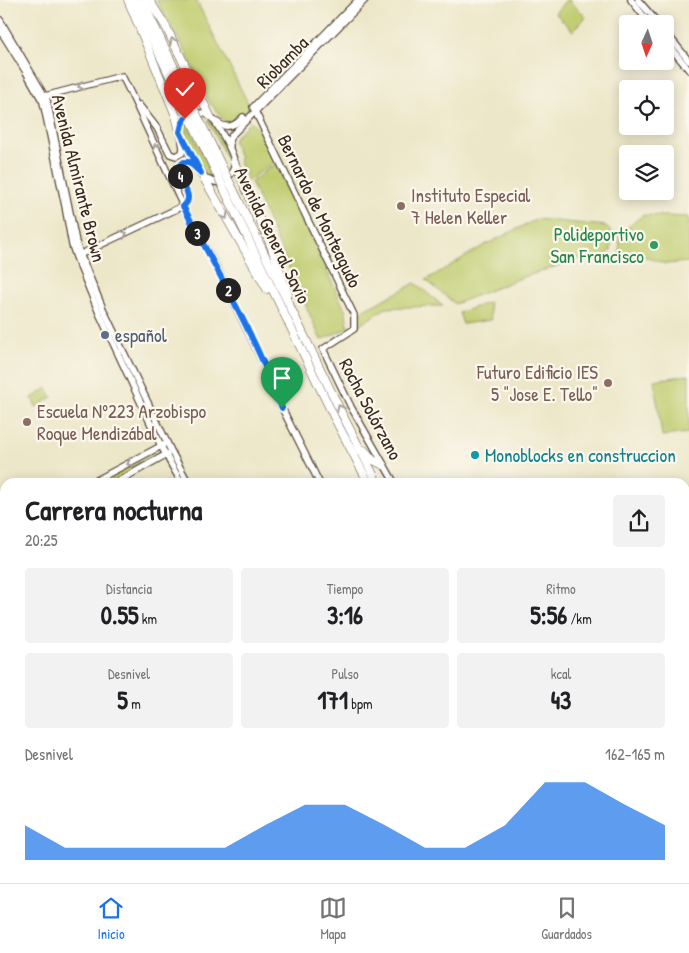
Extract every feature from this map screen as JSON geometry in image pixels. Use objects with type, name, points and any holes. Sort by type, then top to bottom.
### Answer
[{"type":"highway","points":[[128,0],[176,116],[181,134]]},
{"type":"highway","name":"Avenida General Savio","points":[[134,0],[197,122],[335,419],[366,478]]},
{"type":"highway","name":"Avenida General Savio","points":[[142,0],[186,101]]},
{"type":"highway","points":[[148,0],[165,25],[210,117]]},
{"type":"highway","points":[[234,162],[279,265],[298,324]]},
{"type":"highway","points":[[201,173],[298,341]]},
{"type":"highway","name":"Avenida General Savio","points":[[229,190],[375,478]]},
{"type":"highway","points":[[354,438],[369,457],[383,465]]},
{"type":"main road","name":"Riobamba","points":[[230,150],[229,140],[231,136],[253,109],[358,0]]},
{"type":"main road","name":"Riobamba","points":[[210,117],[227,127],[240,121],[365,0]]},
{"type":"main road","points":[[631,0],[643,15]]},
{"type":"main road","points":[[638,0],[651,15]]},
{"type":"main road","name":"Avenida Almirante Brown","points":[[0,20],[43,96]]},
{"type":"main road","name":"Avenida Almirante Brown","points":[[0,30],[47,100],[78,256],[179,478]]},
{"type":"main road","points":[[674,42],[689,60]]},
{"type":"main road","points":[[674,52],[689,70]]},
{"type":"main road","points":[[43,96],[122,76],[183,206],[225,285],[317,478]]},
{"type":"main road","points":[[78,256],[187,203],[188,198],[179,172],[179,167],[184,162],[189,162],[210,181],[214,182],[221,182],[226,179],[233,170],[234,162],[230,150],[216,124],[210,117],[201,113],[194,114],[182,122],[182,152],[177,156],[172,155],[155,126],[132,96]]},
{"type":"main road","name":"Bernardo de Monteagudo","points":[[253,109],[354,315],[354,330],[323,349]]},
{"type":"main road","points":[[181,134],[201,173]]},
{"type":"main road","name":"Rocha Solórzano","points":[[323,349],[351,407],[391,478]]},
{"type":"main road","points":[[101,478],[164,445]]},
{"type":"main road","points":[[124,478],[168,453]]},
{"type":"main road","name":"Avenida Almirante Brown","points":[[168,453],[185,478]]},
{"type":"green space","points":[[156,0],[196,0],[250,107],[233,122],[224,121],[208,100],[188,56]]},
{"type":"green space","points":[[566,0],[569,0],[586,17],[573,31],[555,13]]},
{"type":"green space","points":[[208,120],[215,126],[232,160],[232,165],[230,166]]},
{"type":"green space","points":[[187,122],[214,178],[204,172],[186,133]]},
{"type":"green space","points":[[250,122],[253,123],[268,146],[275,161],[248,181],[239,162],[240,157],[233,142],[235,137]]},
{"type":"green space","points":[[276,163],[346,312],[348,328],[321,340],[251,182]]},
{"type":"green space","name":"Polideportivo San Francisco","points":[[643,215],[689,217],[689,262],[665,264],[641,255],[620,257],[619,234]]},
{"type":"green space","points":[[537,219],[606,226],[611,231],[611,251],[604,256],[578,259],[521,278],[455,304],[426,280],[483,246]]},
{"type":"green space","points":[[415,283],[443,306],[386,308],[358,326],[356,314]]},
{"type":"green space","points":[[489,302],[491,320],[463,324],[459,313]]},
{"type":"green space","points":[[689,375],[689,433],[662,436],[654,380]]},
{"type":"green space","points":[[47,388],[52,397],[36,407],[32,398]]},
{"type":"green space","points":[[161,451],[162,453],[120,478],[111,478]]},
{"type":"place","name":"Instituto Especial 7 Helen Keller","points":[[401,206]]},
{"type":"place","name":"Polideportivo San Francisco","points":[[654,245]]},
{"type":"place","name":"español","points":[[105,335]]},
{"type":"place","name":"Futuro Edificio IES 5 \"Jose E. Tello\"","points":[[608,383]]},
{"type":"place","name":"Escuela Nº223 Arzobispo Roque Mendizábal","points":[[27,422]]},
{"type":"place","name":"Monoblocks en construccion","points":[[475,455]]},
{"type":"route","points":[[185,119],[180,132],[201,173],[189,162],[184,162],[179,167],[188,198],[187,203],[183,206],[218,270],[270,377],[282,408]]}]
